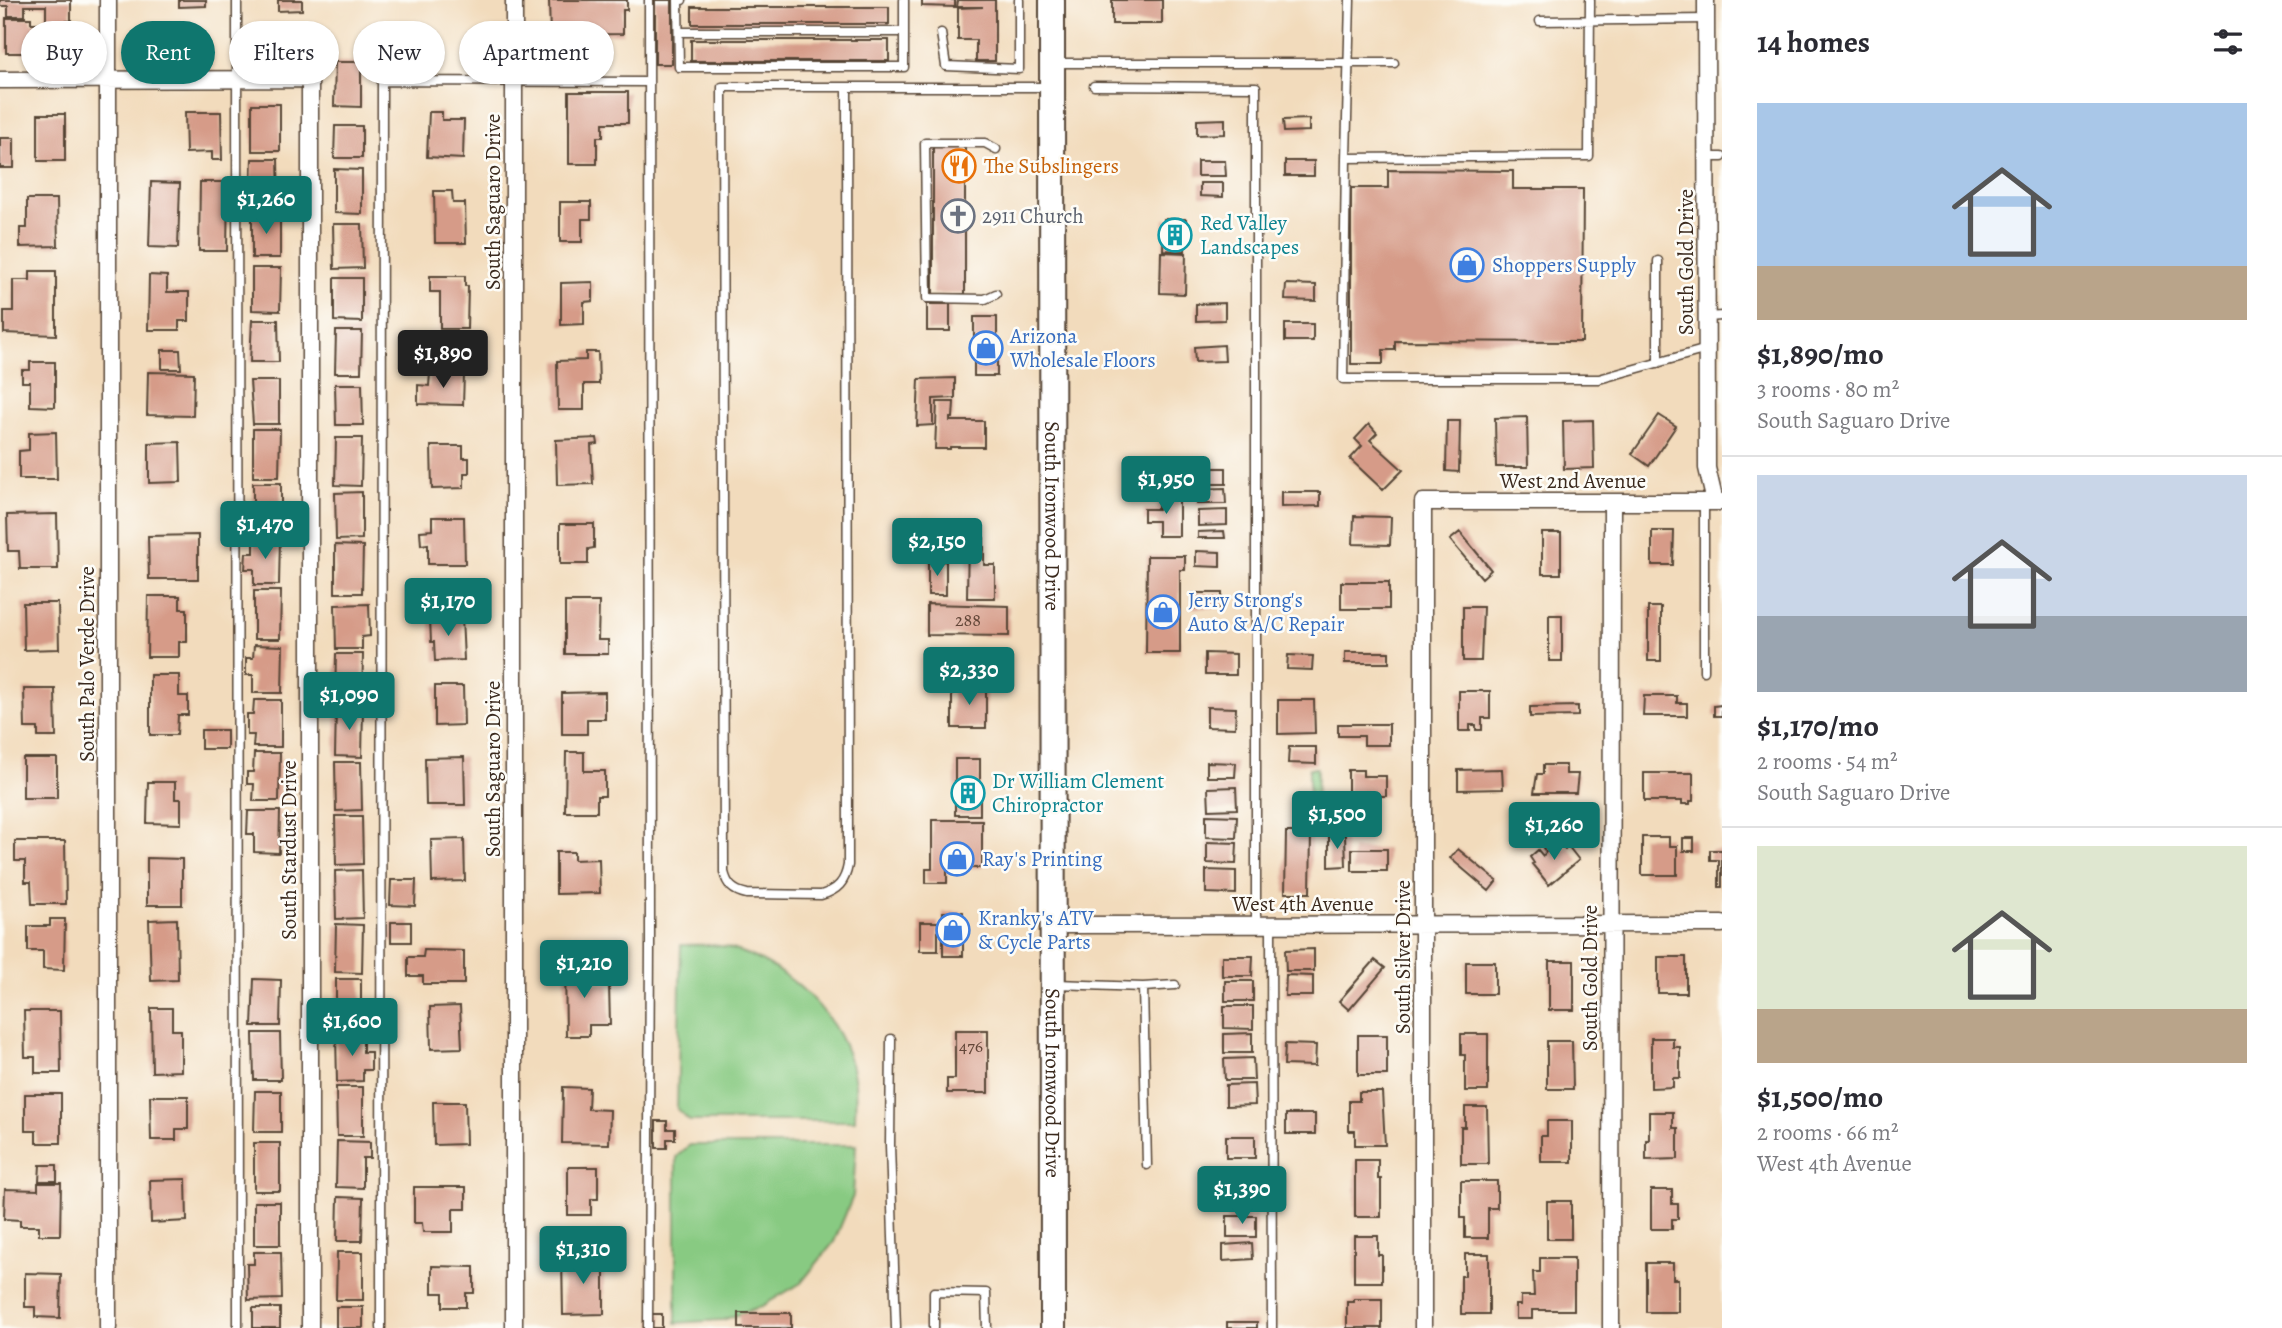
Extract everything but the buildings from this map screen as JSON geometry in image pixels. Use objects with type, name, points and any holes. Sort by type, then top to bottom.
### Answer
[{"type":"main road","name":"South Ironwood Drive","points":[[1052,0],[1054,1328]]},
{"type":"street","name":"South Palo Verde Drive","points":[[108,0],[108,1328]]},
{"type":"street","name":"South Saguaro Drive","points":[[514,0],[514,21]]},
{"type":"street","name":"South Gold Drive","points":[[1706,0],[1714,19],[1715,349],[1707,468],[1714,502]]},
{"type":"street","points":[[0,80],[229,79]]},
{"type":"street","name":"South Stardust Drive","points":[[310,84],[310,1328]]},
{"type":"street","name":"South Saguaro Drive","points":[[514,84],[514,1328]]},
{"type":"street","points":[[1714,502],[1722,481]]},
{"type":"street","name":"West 2nd Avenue","points":[[1423,502],[1714,502]]},
{"type":"street","name":"South Silver Drive","points":[[1423,502],[1423,1328]]},
{"type":"street","name":"South Gold Drive","points":[[1611,1328],[1612,502]]},
{"type":"street","name":"West 4th Avenue","points":[[1053,925],[1722,924]]},
{"type":"lane","points":[[237,0],[237,21]]},
{"type":"lane","points":[[648,1328],[649,0]]},
{"type":"lane","points":[[682,0],[678,0],[679,67],[904,67],[904,0]]},
{"type":"lane","points":[[941,33],[946,66],[1019,69],[1018,0]]},
{"type":"lane","points":[[1350,0],[1343,379],[1599,379],[1715,349]]},
{"type":"lane","points":[[1346,158],[1589,156],[1590,0]]},
{"type":"lane","points":[[1540,21],[1714,19]]},
{"type":"lane","points":[[678,32],[904,32]]},
{"type":"lane","points":[[847,87],[848,865],[846,876],[832,892],[821,895],[747,894],[730,887],[724,872],[722,87],[847,87],[1052,75],[1394,63]]},
{"type":"lane","points":[[614,82],[649,82]]},
{"type":"lane","points":[[238,84],[238,1328]]},
{"type":"lane","points":[[381,1328],[382,84]]},
{"type":"lane","points":[[1094,86],[1256,87],[1264,925],[1272,1328]]},
{"type":"lane","points":[[996,149],[985,143],[926,142],[927,298],[985,299],[996,294]]},
{"type":"lane","points":[[1658,261],[1658,363]]},
{"type":"lane","points":[[1704,671],[1714,502]]},
{"type":"lane","points":[[1053,985],[1175,985]]},
{"type":"lane","points":[[1143,987],[1147,1165]]},
{"type":"lane","points":[[891,1039],[890,1144],[896,1328]]},
{"type":"lane","points":[[934,1328],[934,1292],[986,1293],[987,1328]]},
{"type":"green space","points":[[1309,768],[1317,768],[1316,815],[1309,815]]},
{"type":"green space","points":[[681,945],[718,945],[751,956],[791,980],[809,996],[825,1013],[848,1054],[855,1082],[855,1121],[690,1121],[677,1109]]},
{"type":"green space","points":[[690,1145],[856,1145],[853,1196],[834,1242],[801,1283],[762,1306],[723,1320],[676,1323],[676,1157]]},
{"type":"place","name":"The Subslingers","points":[[959,166]]},
{"type":"place","name":"2911 Church","points":[[958,216]]},
{"type":"place","name":"Red Valley Landscapes","points":[[1175,235]]},
{"type":"place","name":"Shoppers Supply","points":[[1467,265]]},
{"type":"place","name":"Arizona Wholesale Floors","points":[[986,348]]},
{"type":"place","name":"Jerry Strong's Auto & A/C Repair","points":[[1163,612]]},
{"type":"place","name":"Dr William Clement Chiropractor","points":[[968,793]]},
{"type":"place","name":"Ray's Printing","points":[[957,859]]},
{"type":"place","name":"Kranky's ATV & Cycle Parts","points":[[953,930]]}]
